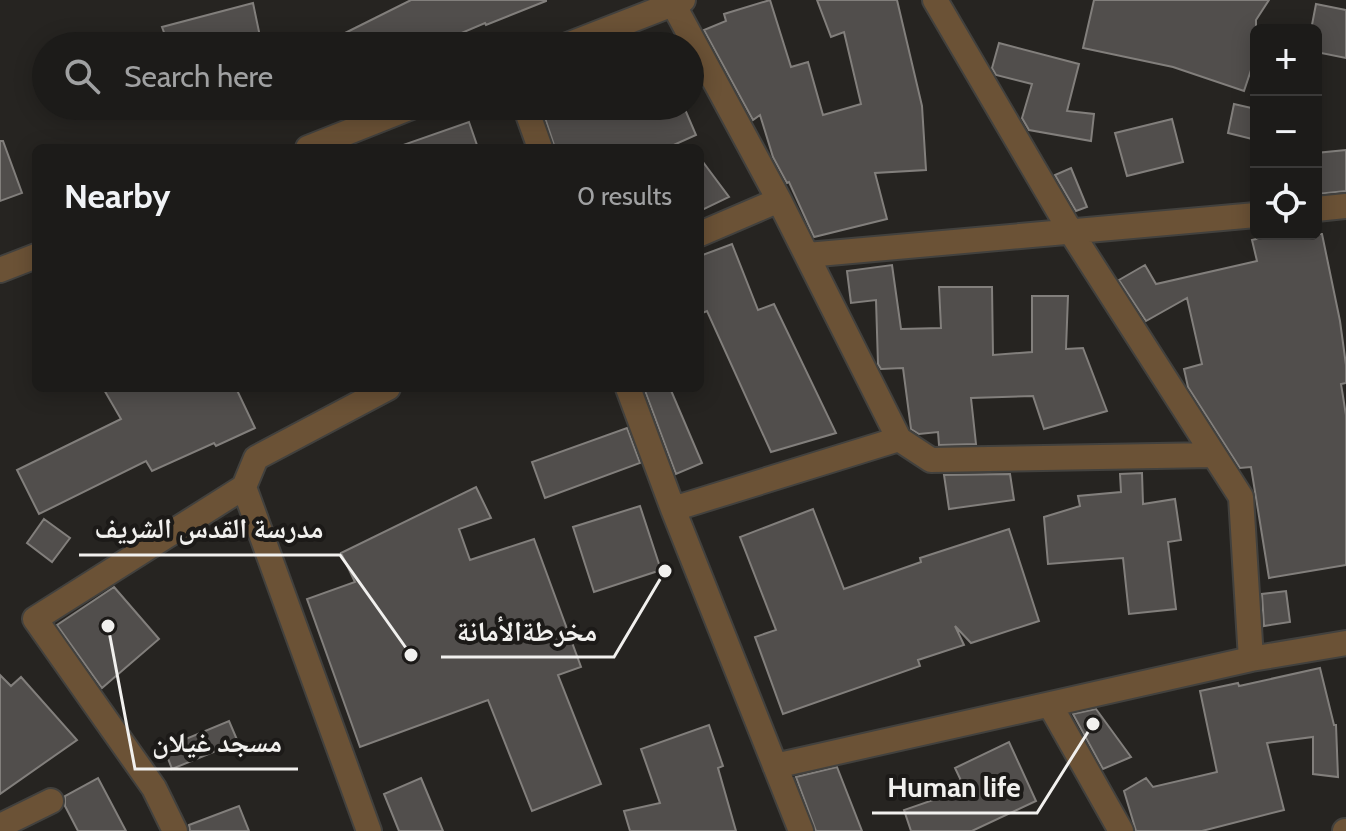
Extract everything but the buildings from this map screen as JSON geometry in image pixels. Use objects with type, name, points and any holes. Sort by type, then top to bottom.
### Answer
[{"type":"street","points":[[935,0],[1071,232],[1241,497],[1251,659]]},
{"type":"street","points":[[600,32],[676,1],[692,32]]},
{"type":"street","points":[[704,55],[899,439],[931,460],[1212,455]]},
{"type":"street","points":[[318,144],[379,120]]},
{"type":"street","points":[[530,120],[539,144]]},
{"type":"street","points":[[704,232],[779,200]]},
{"type":"street","points":[[1322,208],[1346,206]]},
{"type":"street","points":[[807,255],[1250,216]]},
{"type":"street","points":[[0,270],[32,258]]},
{"type":"street","points":[[175,831],[154,788],[35,619],[244,487],[256,458],[380,392]]},
{"type":"street","points":[[629,392],[801,831]]},
{"type":"street","points":[[673,509],[899,439]]},
{"type":"street","points":[[244,487],[369,831]]},
{"type":"street","points":[[775,766],[1251,659],[1346,643]]},
{"type":"street","points":[[1050,705],[1121,831]]},
{"type":"street","points":[[0,826],[51,801]]},
{"type":"place","name":"مخرطةالأمانة","points":[[665,571]]},
{"type":"place","name":"مسجد غيلان","points":[[108,626]]},
{"type":"place","name":"مدرسة القدس الشريف","points":[[411,655]]},
{"type":"place","name":"Human life","points":[[1093,724]]}]
